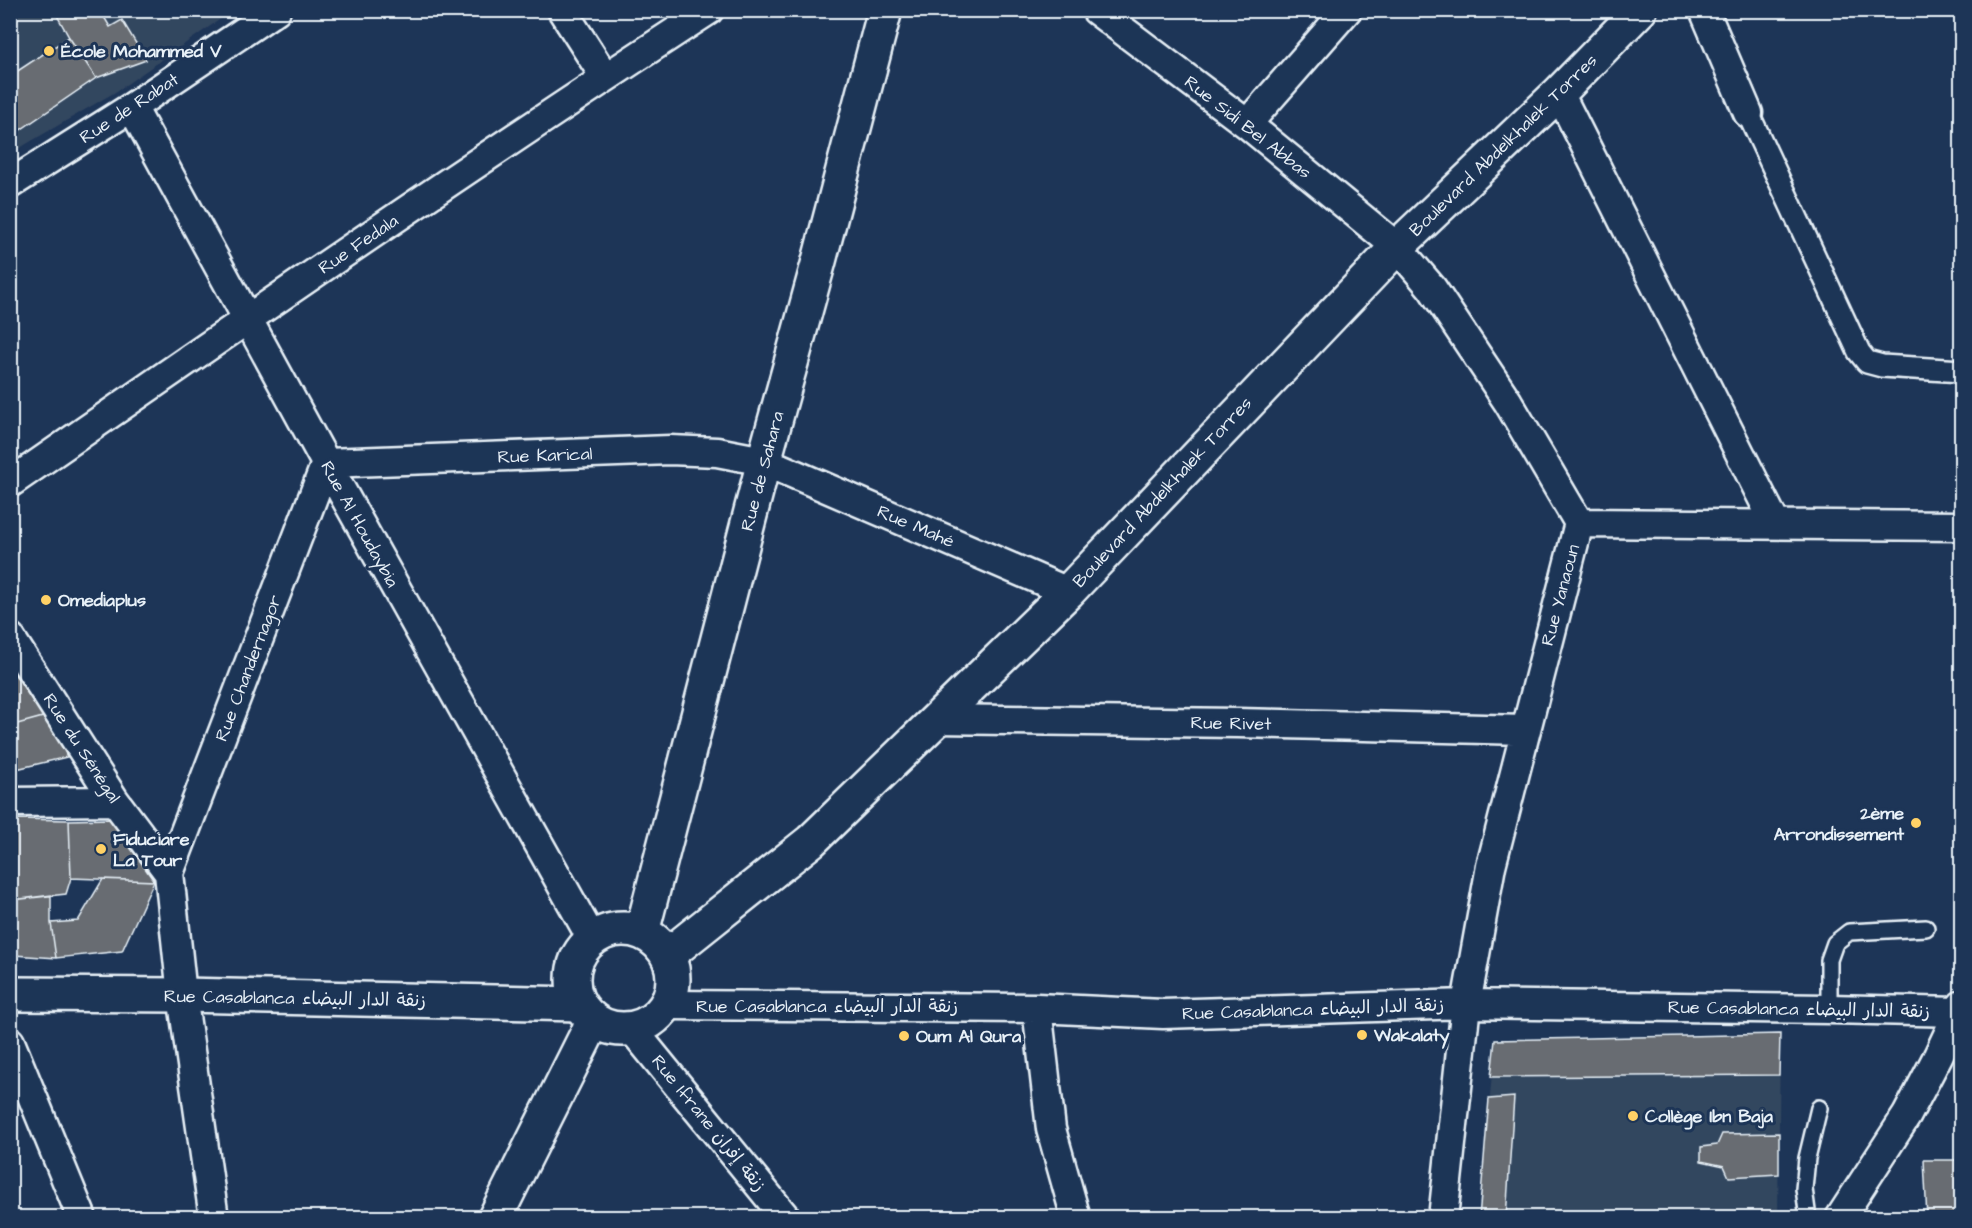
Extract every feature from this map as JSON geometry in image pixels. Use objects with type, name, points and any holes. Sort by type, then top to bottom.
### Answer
[{"type":"main road","name":"Rue de Sahara","points":[[642,933],[764,461],[885,10]]},
{"type":"main road","name":"Boulevard Abdelkhalek Torres","points":[[668,955],[811,841],[1068,592],[1397,247],[1559,93],[1640,10]]},
{"type":"main road","points":[[623,929],[642,933],[657,942],[668,955],[674,980],[667,1005],[652,1021],[632,1029],[618,1030],[605,1026],[586,1012],[574,991],[575,962],[582,949],[592,939],[605,932],[623,929]]},
{"type":"main road","name":"Rue Casablanca زنقة الدار البيضاء","points":[[10,994],[182,995],[586,1012]]},
{"type":"main road","points":[[495,1218],[586,1012]]},
{"type":"street","name":"Rue de Rabat","points":[[10,184],[132,107],[276,10]]},
{"type":"street","points":[[562,10],[605,77]]},
{"type":"street","name":"Rue Fedala","points":[[10,483],[605,77],[709,10]]},
{"type":"street","points":[[1247,124],[1347,10]]},
{"type":"street","points":[[1704,10],[1859,352],[1867,362],[1882,366],[1962,371]]},
{"type":"street","name":"Rue Sidi Bel Abbas","points":[[1110,15],[1397,247],[1432,288],[1508,402],[1579,523]]},
{"type":"street","points":[[1559,93],[1775,524]]},
{"type":"street","name":"Rue Al Houdaybia","points":[[132,107],[326,463],[592,939]]},
{"type":"street","name":"Rue Karical","points":[[326,463],[670,450],[717,452],[764,461]]},
{"type":"street","name":"Rue Mahé","points":[[764,461],[1068,592]]},
{"type":"street","name":"Rue Chandernagor","points":[[169,873],[326,463]]},
{"type":"street","name":"Rue Yanaoun","points":[[1443,1218],[1466,1004],[1491,866],[1579,523],[1962,526]]},
{"type":"street","name":"Rue du Sénégal","points":[[10,637],[115,801],[169,873]]},
{"type":"street","name":"Rue Rivet","points":[[937,719],[1525,730]]},
{"type":"street","points":[[10,802],[115,801]]},
{"type":"street","points":[[169,873],[182,995],[214,1218]]},
{"type":"street","name":"Rue Casablanca زنقة الدار البيضاء","points":[[667,1005],[1037,1008],[1163,1014],[1466,1004],[1960,1009]]},
{"type":"street","points":[[1037,1008],[1051,1129],[1067,1212]]},
{"type":"street","points":[[1840,1218],[1907,1115],[1960,1009]]},
{"type":"street","name":"Rue Ifrane زنقة إفران","points":[[632,1029],[786,1218]]},
{"type":"street","points":[[10,1042],[82,1218]]},
{"type":"lane","points":[[1829,1009],[1829,960],[1836,943],[1842,937],[1849,932],[1926,928]]},
{"type":"lane","points":[[1808,1218],[1804,1189],[1807,1158],[1819,1108]]},
{"type":"shaded area","points":[[10,11],[232,11],[117,91],[11,153]]},
{"type":"shaded area","name":"Collège Ibn Baja","points":[[1780,1034],[1778,1217],[1479,1218],[1495,1040]]},
{"type":"building","points":[[54,10],[100,10],[110,27],[122,20],[146,60],[96,78]]},
{"type":"building","points":[[69,37],[96,78],[10,137],[10,76]]},
{"type":"building","points":[[10,669],[50,715],[10,726]]},
{"type":"building","points":[[50,715],[67,757],[12,770],[10,726]]},
{"type":"building","points":[[10,819],[13,819],[13,900],[10,900]]},
{"type":"building","points":[[13,819],[69,820],[71,878],[66,894],[13,900]]},
{"type":"building","name":"Fiduciare La Tour","points":[[111,819],[154,881],[71,878],[69,820]]},
{"type":"building","points":[[103,879],[154,881],[122,951],[56,958],[51,923],[78,921]]},
{"type":"building","points":[[51,895],[51,923],[56,958],[14,955],[13,900]]},
{"type":"building","points":[[10,900],[13,900],[14,955],[10,955]]},
{"type":"building","points":[[1780,1034],[1779,1075],[1491,1077],[1495,1040]]},
{"type":"building","points":[[1514,1097],[1506,1218],[1479,1218],[1489,1099]]},
{"type":"building","points":[[1779,1133],[1779,1174],[1729,1177],[1724,1166],[1701,1161],[1701,1147],[1717,1145],[1722,1134]]},
{"type":"building","points":[[1924,1160],[1962,1160],[1962,1218],[1927,1218]]},
{"type":"place","name":"École Mohammed V","points":[[49,51]]},
{"type":"place","name":"Omediaplus","points":[[46,600]]},
{"type":"place","name":"2ème Arrondissement","points":[[1916,823]]},
{"type":"place","name":"Fiduciare La Tour","points":[[101,849]]},
{"type":"place","name":"Wakalaty","points":[[1362,1035]]},
{"type":"place","name":"Oum Al Qura","points":[[904,1036]]},
{"type":"place","name":"Collège Ibn Baja","points":[[1633,1116]]}]
